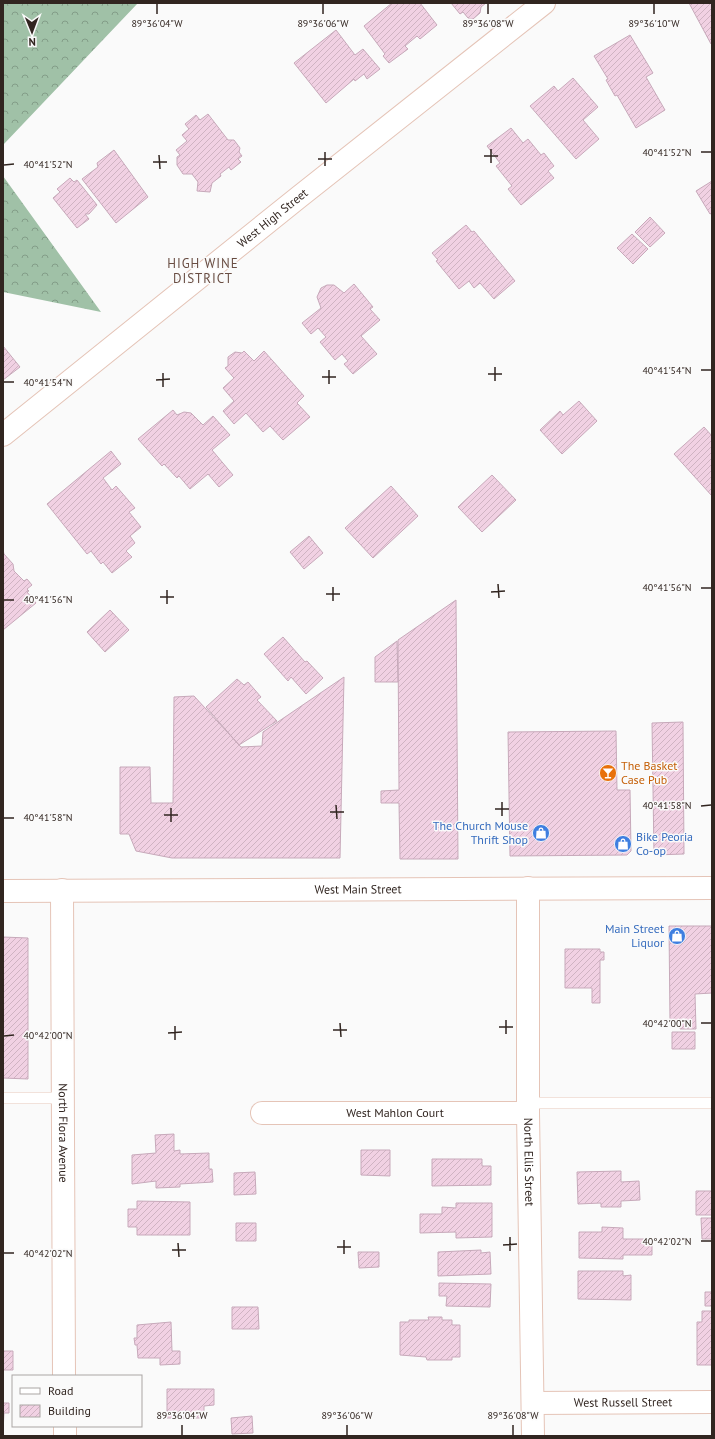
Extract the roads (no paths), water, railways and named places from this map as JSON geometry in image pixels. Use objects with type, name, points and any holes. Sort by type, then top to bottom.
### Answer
[{"type":"street","name":"West High Street","points":[[3,435],[544,3]]},
{"type":"street","name":"North Ellis Street","points":[[528,888],[528,1108],[533,1436]]},
{"type":"street","name":"West Main Street","points":[[3,891],[712,888]]},
{"type":"street","name":"North Flora Avenue","points":[[62,890],[64,1375]]},
{"type":"street","name":"West Mahlon Court","points":[[262,1113],[528,1108]]},
{"type":"street","name":"West Russell Street","points":[[533,1402],[712,1402]]},
{"type":"lane","points":[[3,1098],[63,1098]]},
{"type":"lane","points":[[528,1108],[712,1103]]},
{"type":"place","name":"The Basket Case Pub","points":[[608,773]]},
{"type":"place","name":"The Church Mouse Thrift Shop","points":[[541,833]]},
{"type":"place","name":"Bike Peoria Co-op","points":[[623,844]]},
{"type":"place","name":"Main Street Liquor","points":[[677,936]]},
{"type":"district","name":"HIGH WINE DISTRICT","points":[[203,270]]}]
